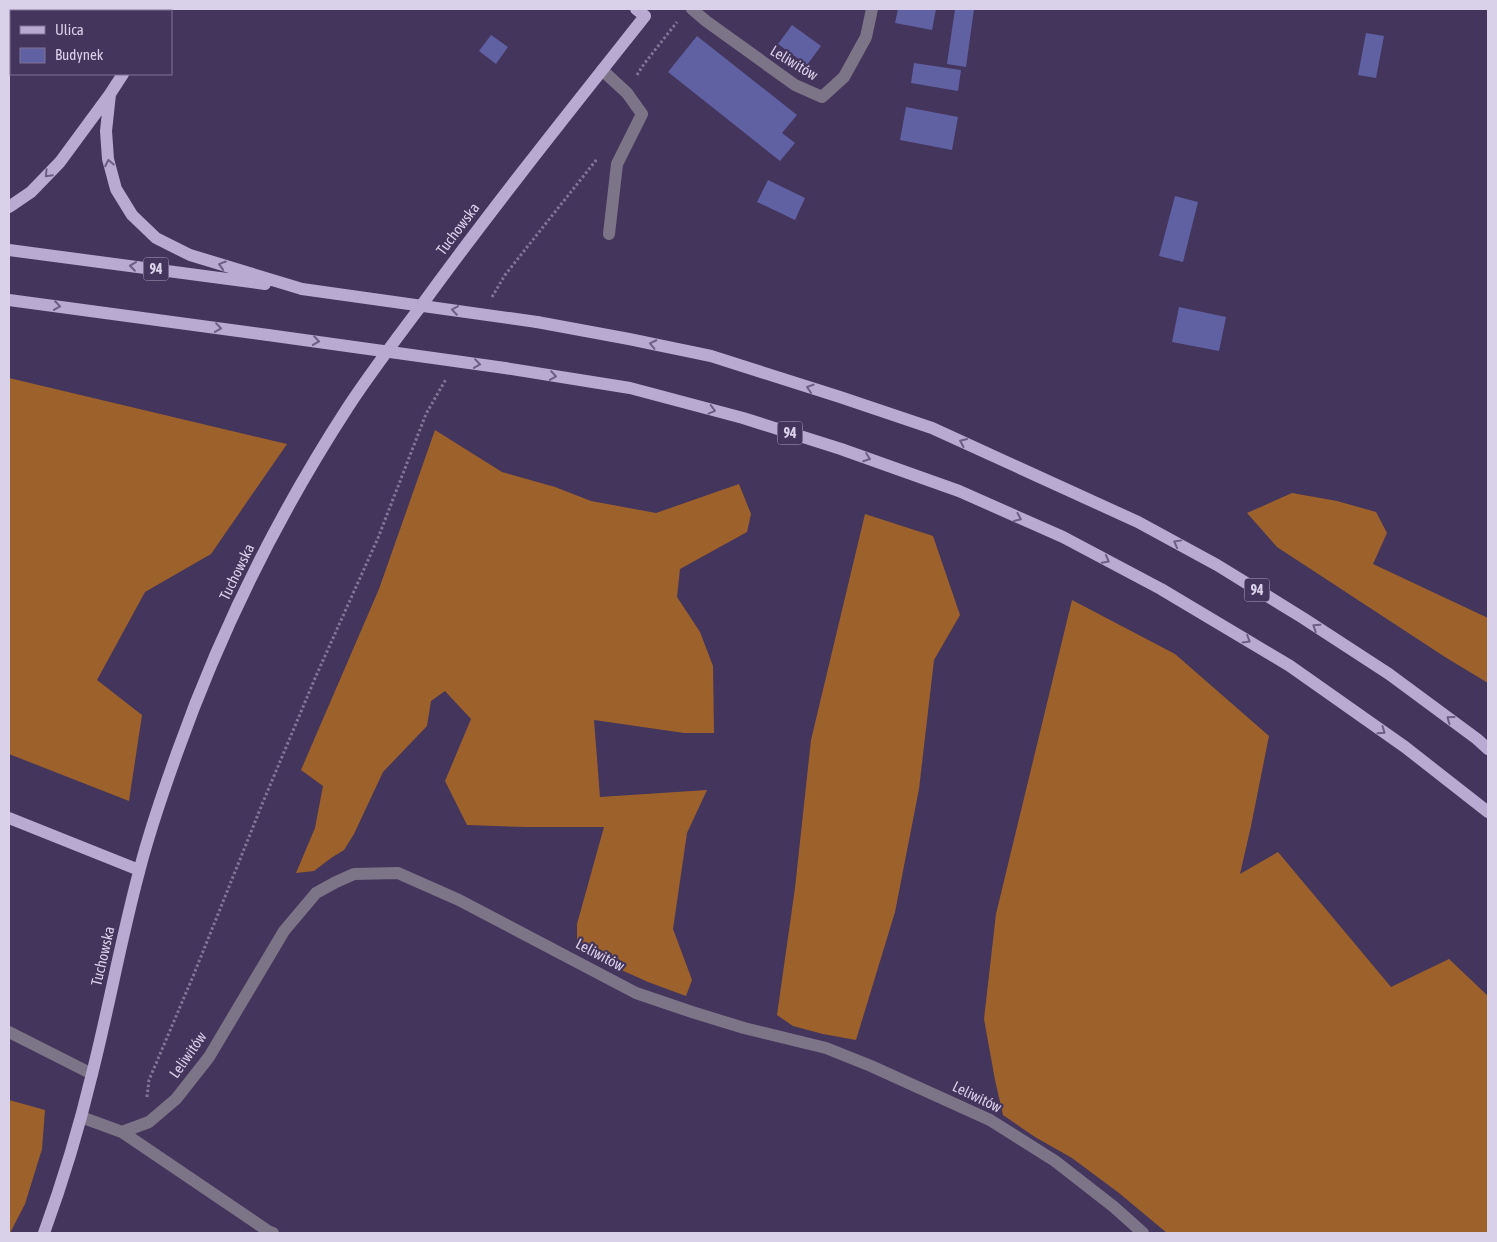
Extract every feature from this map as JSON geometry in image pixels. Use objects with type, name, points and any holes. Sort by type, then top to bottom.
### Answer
[{"type":"main road","name":"Tuchowska","points":[[44,1233],[68,1163],[92,1074],[139,870],[176,754],[202,687],[231,621],[279,522],[328,440],[373,371],[470,240],[602,70],[644,11]]},
{"type":"main road","points":[[9,207],[31,192],[60,162],[122,75]]},
{"type":"main road","points":[[110,94],[106,130],[108,160],[116,189],[132,215],[156,238],[190,255],[302,289]]},
{"type":"main road","name":"94","points":[[9,250],[538,322],[711,356],[850,400],[940,432],[1138,522],[1217,565],[1303,618],[1388,674],[1488,749]]},
{"type":"main road","name":"94","points":[[9,300],[505,368],[630,388],[743,418],[841,449],[959,491],[1045,530],[1161,589],[1290,666],[1405,748],[1488,812]]},
{"type":"main road","points":[[9,818],[139,870]]},
{"type":"street","name":"Leliwitów","points":[[692,9],[706,22],[795,85],[822,97],[844,77],[866,37],[872,9]]},
{"type":"street","points":[[602,70],[628,93],[642,114],[617,164],[609,234]]},
{"type":"street","name":"Leliwitów","points":[[122,1132],[149,1122],[176,1099],[209,1056],[284,932],[316,893],[354,874],[398,873],[459,900],[636,993],[744,1028],[826,1048],[871,1066],[990,1120],[1055,1161],[1114,1207],[1143,1233]]},
{"type":"street","points":[[9,1032],[92,1074]]},
{"type":"street","points":[[81,1116],[122,1132],[270,1233]]},
{"type":"path","points":[[628,93],[644,64],[681,17]]},
{"type":"path","points":[[490,301],[504,275],[603,152]]},
{"type":"path","points":[[149,1122],[147,1102],[149,1080],[316,676],[378,538],[426,414],[451,371]]},
{"type":"shaded area","points":[[9,9],[39,9],[10,10],[9,47]]},
{"type":"shaded area","points":[[9,378],[287,444],[211,554],[145,592],[97,680],[142,715],[129,801],[9,754]]},
{"type":"shaded area","points":[[435,430],[502,472],[555,487],[591,501],[656,513],[739,484],[751,514],[747,532],[680,569],[677,597],[700,632],[713,666],[714,733],[684,733],[594,720],[600,797],[707,790],[687,833],[673,929],[692,980],[686,996],[648,982],[577,950],[577,924],[604,827],[467,825],[445,781],[471,719],[445,691],[431,701],[427,726],[383,772],[354,834],[344,850],[314,871],[296,873],[315,828],[323,786],[301,770],[379,589]]},
{"type":"shaded area","points":[[1292,493],[1337,501],[1376,512],[1387,533],[1373,564],[1488,618],[1488,683],[1277,547],[1247,513]]},
{"type":"shaded area","points":[[865,514],[933,536],[960,615],[934,660],[919,789],[895,912],[856,1040],[793,1026],[777,1015],[795,888],[811,740]]},
{"type":"shaded area","points":[[1072,600],[1175,654],[1269,736],[1240,874],[1278,852],[1391,987],[1449,959],[1488,996],[1488,1233],[1167,1233],[1119,1193],[1072,1158],[1035,1137],[1003,1115],[984,1019],[996,914]]},
{"type":"shaded area","points":[[9,1100],[45,1110],[42,1149],[25,1204],[10,1233],[9,1233]]},
{"type":"building","points":[[898,9],[936,9],[932,30],[895,23]]},
{"type":"building","points":[[955,9],[974,9],[966,67],[947,64]]},
{"type":"building","points":[[792,25],[821,46],[807,65],[778,44]]},
{"type":"building","points":[[1366,33],[1384,36],[1376,78],[1358,75]]},
{"type":"building","points":[[491,35],[508,47],[496,64],[479,51]]},
{"type":"building","points":[[697,36],[797,115],[782,133],[795,143],[780,161],[668,72]]},
{"type":"building","points":[[914,63],[961,70],[958,91],[911,83]]},
{"type":"building","points":[[906,107],[958,117],[952,150],[900,140]]},
{"type":"building","points":[[768,180],[805,198],[795,220],[757,202]]},
{"type":"building","points":[[1175,196],[1198,202],[1183,262],[1159,256]]},
{"type":"building","points":[[1179,307],[1226,317],[1219,351],[1172,342]]}]
